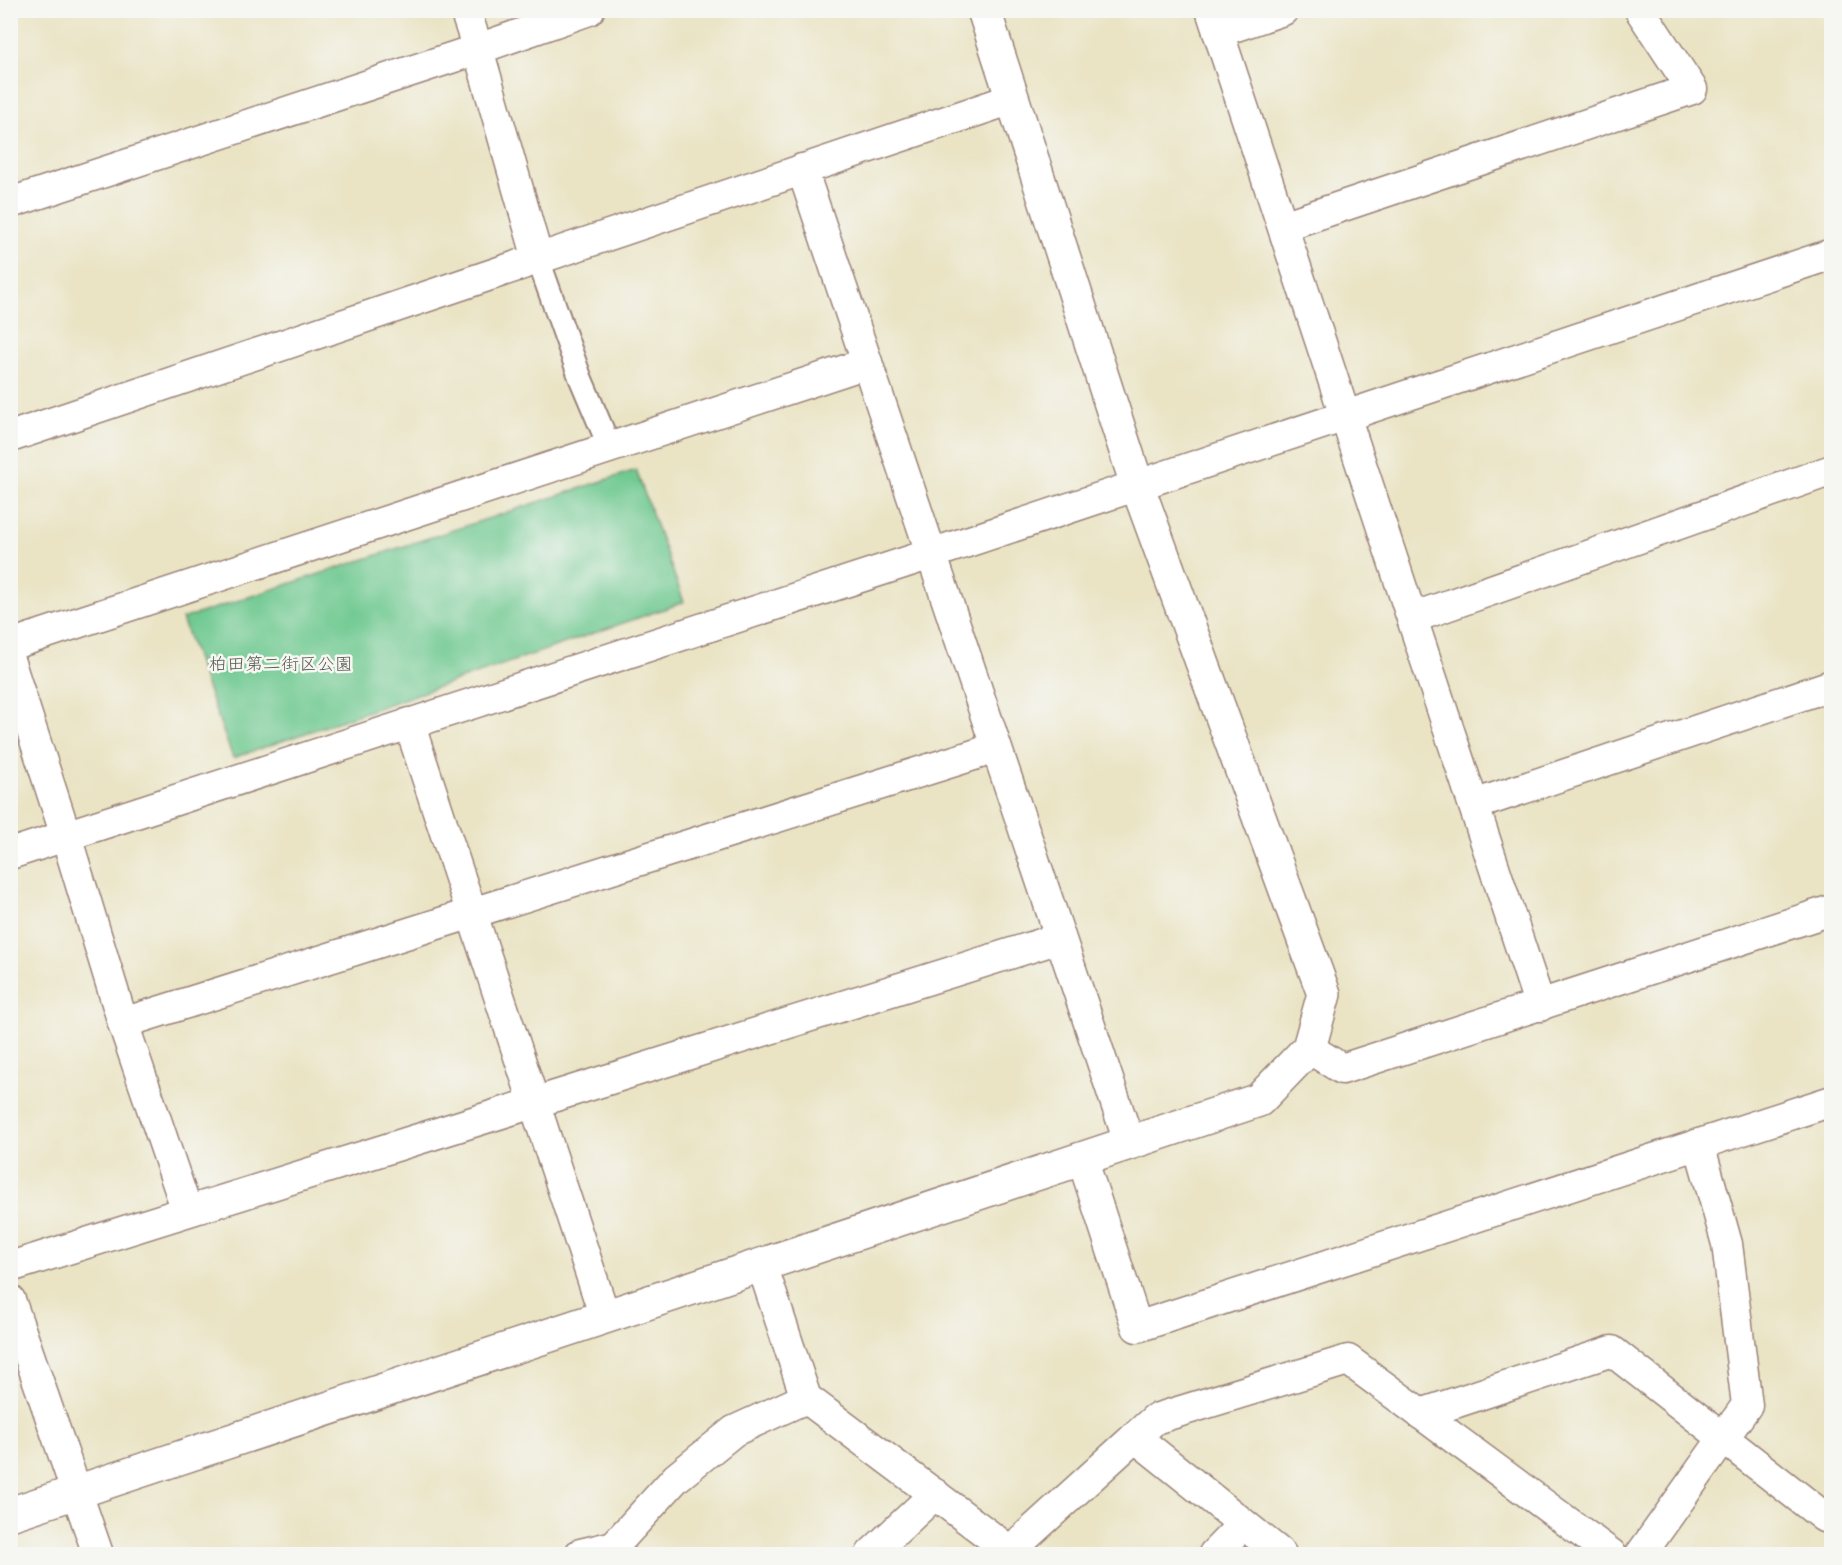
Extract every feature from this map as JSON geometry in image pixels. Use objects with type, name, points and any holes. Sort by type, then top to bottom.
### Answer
[{"type":"street","points":[[465,10],[538,259],[580,376],[610,448]]},
{"type":"street","points":[[10,203],[478,50],[589,10]]},
{"type":"street","points":[[10,1514],[1259,1100],[1309,1048],[1324,994],[1137,485],[984,10]]},
{"type":"street","points":[[1283,10],[1214,21],[1540,1006]]},
{"type":"street","points":[[1282,226],[1692,89],[1640,10]]},
{"type":"street","points":[[10,437],[1012,99]]},
{"type":"street","points":[[802,169],[1129,1142]]},
{"type":"street","points":[[10,854],[931,554],[1832,254]]},
{"type":"street","points":[[10,645],[867,363]]},
{"type":"street","points":[[1412,618],[1832,470]]},
{"type":"street","points":[[10,663],[123,1023],[187,1211]]},
{"type":"street","points":[[1474,805],[1832,685]]},
{"type":"street","points":[[409,723],[605,1317]]},
{"type":"street","points":[[123,1023],[996,748]]},
{"type":"street","points":[[1309,1048],[1342,1069],[1832,910]]},
{"type":"street","points":[[10,1267],[1060,938]]},
{"type":"street","points":[[1082,1158],[1137,1327],[1832,1101]]},
{"type":"street","points":[[1641,1554],[1747,1405],[1726,1244],[1699,1144]]},
{"type":"street","points":[[762,1264],[806,1398],[1010,1551],[1155,1419],[1348,1360],[1611,1554]]},
{"type":"street","points":[[10,1300],[98,1554]]},
{"type":"street","points":[[1421,1414],[1612,1351],[1824,1517],[1832,1517]]},
{"type":"street","points":[[580,1554],[611,1550],[676,1478],[734,1431],[806,1398]]},
{"type":"street","points":[[1135,1437],[1281,1554]]},
{"type":"street","points":[[871,1554],[935,1494]]},
{"type":"street","points":[[1214,1554],[1244,1524]]},
{"type":"green space","name":"柏田第二街区公園","points":[[636,470],[684,602],[233,758],[182,619]]}]
